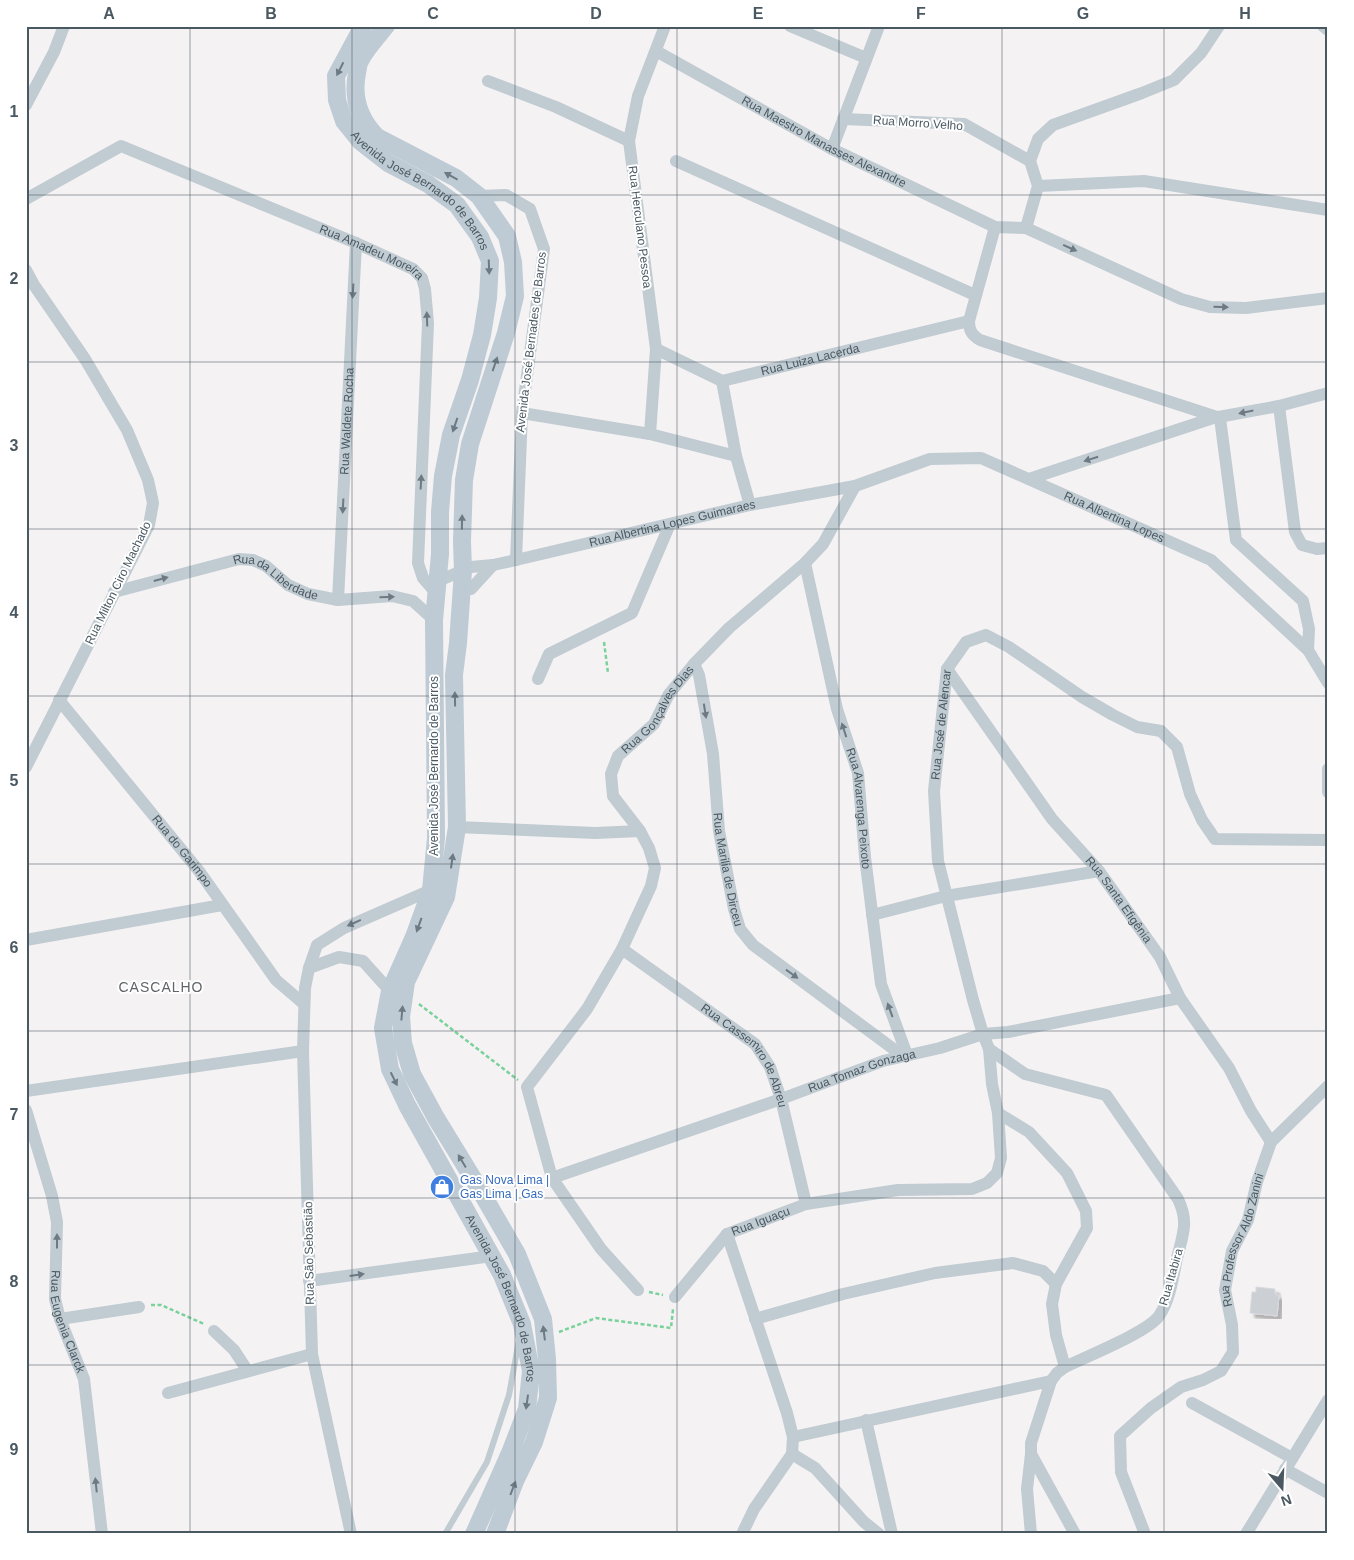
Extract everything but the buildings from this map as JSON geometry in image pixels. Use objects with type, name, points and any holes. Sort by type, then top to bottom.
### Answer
[{"type":"main road","name":"Avenida José Bernardo de Barros","points":[[363,26],[336,76],[337,100],[344,121],[361,142],[388,163],[428,184],[457,204],[480,237],[490,261],[488,298],[482,334],[470,380],[451,435],[443,476],[434,620],[436,838],[431,890],[384,1028],[390,1069],[407,1105],[502,1275],[522,1324],[531,1371],[527,1409],[510,1454],[474,1534]]},
{"type":"main road","name":"Avenida José Bernardo de Barros","points":[[386,26],[359,61],[355,84],[356,100],[361,116],[378,137],[456,178],[480,196],[507,236],[513,262],[515,296],[506,333],[470,444],[464,480],[463,571],[454,675],[457,827],[446,897],[406,982],[397,992]]},
{"type":"main road","name":"Avenida José Bernardo de Barros","points":[[397,992],[403,1043],[412,1074],[516,1254],[542,1319],[545,1337],[548,1398],[534,1442],[515,1481],[497,1532]]},
{"type":"street","points":[[26,105],[54,52],[64,26]]},
{"type":"street","name":"Rua Herculano Pessoa","points":[[650,434],[656,349],[629,141],[638,96],[665,26]]},
{"type":"street","points":[[790,26],[866,58]]},
{"type":"street","points":[[832,149],[879,26]]},
{"type":"street","points":[[1323,26],[1328,30]]},
{"type":"street","points":[[1026,228],[1038,186],[1030,161],[1038,139],[1053,125],[1174,80],[1201,53],[1217,27]]},
{"type":"street","name":"Rua Maestro Manasses Alexandre","points":[[656,51],[832,149],[995,227]]},
{"type":"street","points":[[488,81],[556,107],[629,141]]},
{"type":"street","name":"Rua Morro Velho","points":[[844,119],[964,124],[1030,161]]},
{"type":"street","name":"Rua Amadeu Moreira","points":[[26,199],[121,146],[356,243],[413,269],[422,278],[425,289],[428,323],[418,563],[423,578],[437,588]]},
{"type":"street","points":[[676,161],[975,295]]},
{"type":"street","points":[[1038,186],[1144,181],[1328,210]]},
{"type":"street","name":"Avenida José Bernades de Barros","points":[[480,196],[506,195],[530,209],[544,249],[522,413],[516,560]]},
{"type":"street","points":[[1220,418],[980,340],[973,336],[969,329],[969,321],[995,227],[1026,228],[1181,298],[1210,307],[1246,308],[1328,298]]},
{"type":"street","name":"Rua Waldete Rocha","points":[[338,600],[356,243]]},
{"type":"street","name":"Rua Milton Ciro Machado","points":[[26,270],[101,385],[126,430],[148,480],[153,502],[149,525],[26,767]]},
{"type":"street","name":"Rua Luiza Lacerda","points":[[722,381],[969,321]]},
{"type":"street","points":[[656,349],[722,381],[736,456],[750,505]]},
{"type":"street","points":[[1029,479],[1213,418],[1279,406],[1328,394]]},
{"type":"street","points":[[1279,406],[1295,532],[1302,545],[1317,549],[1328,548]]},
{"type":"street","points":[[522,413],[650,434],[736,456]]},
{"type":"street","points":[[1220,418],[1236,540],[1303,601],[1309,629],[1308,650]]},
{"type":"street","name":"Rua Albertina Lopes","points":[[855,486],[930,459],[981,458],[1211,560],[1308,650],[1328,683]]},
{"type":"street","name":"Rua Albertina Lopes Guimaraes","points":[[437,588],[471,567],[516,560],[750,505],[855,486]]},
{"type":"street","name":"Rua Gonçalves Dias","points":[[527,1087],[587,1009],[622,949],[651,886],[655,868],[649,848],[640,831],[613,796],[611,774],[618,756],[654,724],[669,694],[694,664],[729,628],[805,563],[823,544],[855,486]]},
{"type":"street","points":[[538,679],[549,654],[632,613],[670,524]]},
{"type":"street","name":"Rua da Liberdade","points":[[114,592],[239,559],[253,560],[266,566],[288,585],[308,594],[338,600],[392,596],[413,601],[434,620]]},
{"type":"street","name":"Rua Alvarenga Peixoto","points":[[805,563],[837,708],[858,773],[880,984],[905,1056]]},
{"type":"street","points":[[471,589],[493,565]]},
{"type":"street","name":"Avenida José Bernardo de Barros","points":[[458,643],[471,589],[463,571]]},
{"type":"street","name":"Rua José de Alencar","points":[[983,1034],[938,861],[934,791],[947,669],[966,642],[986,635],[1009,647],[1082,697],[1113,715],[1137,727],[1161,731],[1177,747],[1190,794],[1202,820],[1215,840],[1328,840]]},
{"type":"street","points":[[434,656],[441,655],[458,643]]},
{"type":"street","name":"Rua Marilia de Dirceu","points":[[694,664],[699,675],[712,754],[719,831],[734,909],[740,929],[752,945],[905,1056]]},
{"type":"street","name":"Rua Santa Efigênia","points":[[947,669],[1052,819],[1099,871],[1160,957],[1180,998],[1229,1068],[1251,1112],[1271,1142]]},
{"type":"street","name":"Rua do Garimpo","points":[[59,700],[198,871],[276,980],[304,1004]]},
{"type":"street","points":[[1328,769],[1328,792]]},
{"type":"street","points":[[457,827],[595,833],[640,831]]},
{"type":"street","points":[[872,915],[946,896],[1099,871]]},
{"type":"street","name":"Rua São Sebastião","points":[[351,1534],[312,1354],[303,1051],[304,1004],[309,968],[317,945],[344,928],[431,890]]},
{"type":"street","points":[[26,940],[222,905]]},
{"type":"street","name":"Rua Cassemiro de Abreu","points":[[622,949],[755,1044],[770,1067],[781,1099],[806,1204]]},
{"type":"street","points":[[309,968],[339,957],[363,961],[397,992]]},
{"type":"street","name":"Rua Tomaz Gonzaga","points":[[552,1178],[781,1099],[883,1061],[940,1048],[983,1034],[1008,1032],[1180,998]]},
{"type":"street","name":"Rua Iguaçu","points":[[792,1454],[793,1437],[787,1413],[727,1234],[806,1204],[898,1190],[972,1189],[987,1183],[997,1173],[1001,1158],[998,1113],[992,1084],[989,1049],[983,1034]]},
{"type":"street","name":"Rua Itabira","points":[[989,1049],[1025,1074],[1106,1095],[1178,1199],[1184,1212],[1185,1225],[1167,1299],[1159,1317],[1140,1332],[1065,1367],[1051,1381],[1031,1444],[1027,1489],[1031,1534]]},
{"type":"street","points":[[26,1091],[303,1051]]},
{"type":"street","name":"Rua Professor Aldo Zanini","points":[[1145,1534],[1121,1472],[1120,1436],[1151,1408],[1181,1387],[1203,1380],[1221,1371],[1233,1352],[1232,1325],[1225,1290],[1232,1251],[1248,1220],[1257,1182],[1271,1142],[1328,1086]]},
{"type":"street","points":[[527,1087],[552,1178],[601,1249],[638,1290]]},
{"type":"street","name":"Rua Eugenia Clarck","points":[[26,1110],[52,1196],[57,1222],[55,1299],[60,1319],[84,1379],[102,1534]]},
{"type":"street","points":[[998,1113],[1029,1132],[1067,1173],[1086,1212],[1087,1228],[1056,1284],[1052,1304],[1056,1336],[1065,1367]]},
{"type":"street","points":[[675,1297],[727,1234]]},
{"type":"street","points":[[309,1281],[492,1256]]},
{"type":"street","points":[[755,1319],[842,1294],[935,1274],[1013,1263],[1043,1271],[1056,1284]]},
{"type":"street","points":[[60,1319],[140,1307]]},
{"type":"street","points":[[214,1331],[234,1350],[247,1370]]},
{"type":"street","points":[[168,1393],[247,1370],[312,1354]]},
{"type":"street","points":[[793,1437],[1051,1381]]},
{"type":"street","points":[[1246,1534],[1328,1400]]},
{"type":"street","points":[[1192,1403],[1289,1464],[1328,1493]]},
{"type":"street","points":[[866,1420],[892,1534]]},
{"type":"street","points":[[742,1534],[754,1509],[792,1454],[815,1468],[864,1522],[879,1534]]},
{"type":"street","points":[[1031,1454],[1075,1534]]},
{"type":"lane","points":[[445,1534],[487,1462],[510,1395],[522,1324]]},
{"type":"path","points":[[602,628],[608,673]]},
{"type":"path","points":[[397,992],[527,1087]]},
{"type":"path","points":[[545,1337],[596,1318],[671,1328],[675,1297],[638,1290]]},
{"type":"path","points":[[140,1307],[152,1304],[161,1306],[198,1321],[214,1331]]},
{"type":"place","name":"Gas Nova Lima | Gas Lima | Gas","points":[[442,1187]]},
{"type":"district","name":"CASCALHO","points":[[161,987]]}]
